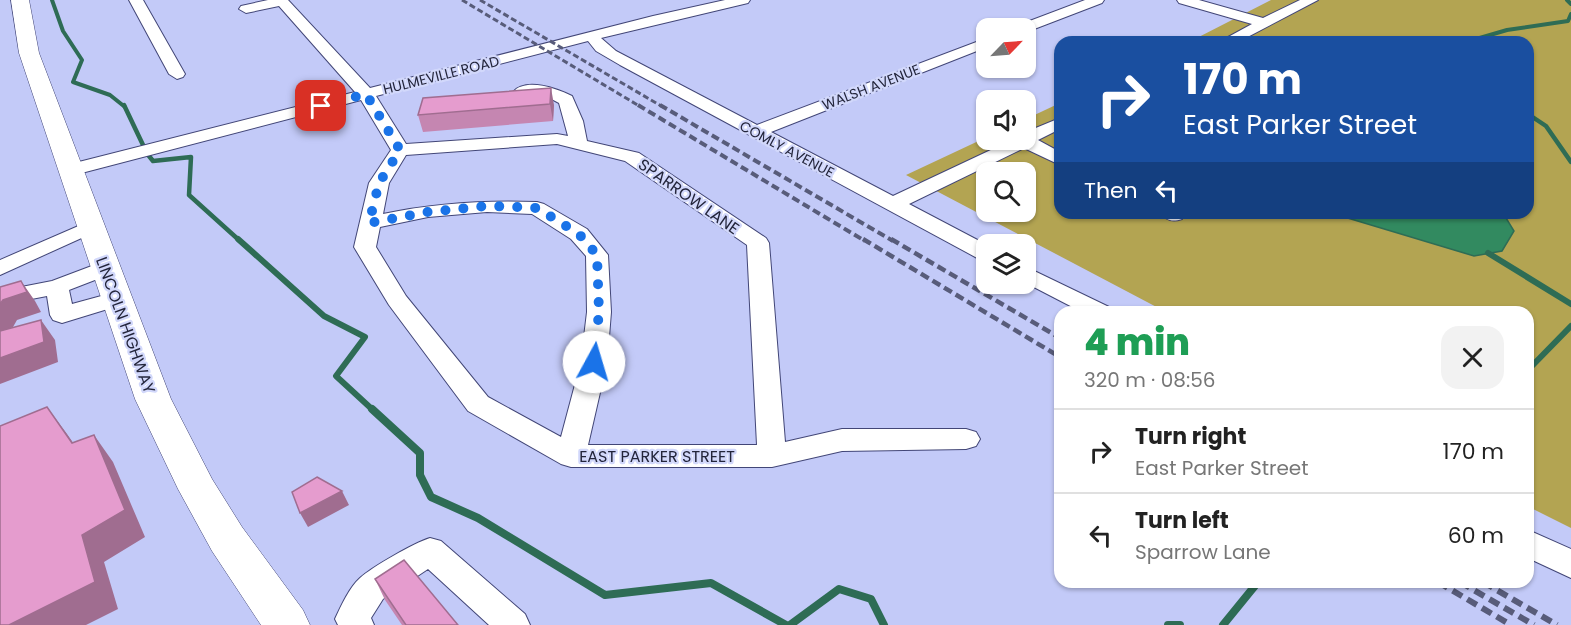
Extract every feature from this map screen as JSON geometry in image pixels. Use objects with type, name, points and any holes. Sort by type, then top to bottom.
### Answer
[{"type":"main road","name":"LINCOLN HIGHWAY","points":[[20,0],[25,40],[153,399],[178,452],[227,539],[287,625]]},
{"type":"street","points":[[136,0],[177,74]]},
{"type":"street","name":"HULMEVILLE ROAD","points":[[70,170],[720,2],[743,0]]},
{"type":"street","points":[[1036,23],[1097,0]]},
{"type":"street","points":[[1184,0],[1264,23]]},
{"type":"street","points":[[1238,36],[1311,0]]},
{"type":"street","points":[[246,9],[282,1],[366,94],[400,150]]},
{"type":"street","name":"COMLY AVENUE","points":[[593,36],[602,48],[625,62],[976,248]]},
{"type":"street","name":"WALSH AVENUE","points":[[755,132],[976,46]]},
{"type":"street","points":[[502,93],[547,90],[566,100],[579,144]]},
{"type":"street","points":[[1036,135],[1054,126]]},
{"type":"street","name":"SPARROW LANE","points":[[400,150],[557,139],[632,157],[758,243],[772,456]]},
{"type":"street","points":[[1036,146],[1054,156]]},
{"type":"street","name":"EAST PARKER STREET","points":[[400,150],[379,183],[365,247],[392,291],[478,404],[571,456],[772,456],[842,440],[966,439]]},
{"type":"street","points":[[893,204],[1004,150]]},
{"type":"street","points":[[369,223],[428,212],[487,206],[527,207],[537,208],[579,234],[597,255],[599,312],[594,362],[571,456]]},
{"type":"street","points":[[0,268],[90,227]]},
{"type":"street","points":[[5,295],[57,287],[105,268]]},
{"type":"street","points":[[1036,279],[1089,306]]},
{"type":"street","points":[[57,287],[53,318],[116,299]]},
{"type":"street","points":[[1534,546],[1571,564]]},
{"type":"street","points":[[357,625],[352,619],[371,589],[430,551],[513,625]]},
{"type":"shaded area","points":[[1271,0],[1571,0],[1571,528],[1534,510],[1534,306],[1155,306],[1036,244],[1036,234],[1018,234],[995,222],[1036,222],[1036,162],[976,162],[976,212],[906,175],[976,142],[976,150],[1036,150],[1036,114],[1054,106],[1054,219],[1534,219],[1534,36],[1201,36]]},
{"type":"shaded area","points":[[1351,219],[1507,219],[1514,231],[1502,251],[1474,256]]},
{"type":"building","points":[[551,88],[550,104],[418,115],[423,98]]},
{"type":"building","points":[[21,281],[27,292],[3,300],[0,304],[0,287]]},
{"type":"building","points":[[41,320],[44,342],[0,358],[0,331]]},
{"type":"building","points":[[47,407],[72,443],[94,435],[125,510],[82,535],[95,582],[9,625],[0,625],[0,426]]},
{"type":"building","points":[[317,477],[342,491],[300,513],[292,492]]},
{"type":"building","points":[[404,560],[458,625],[406,625],[375,579]]},
{"type":"waterway","points":[[52,0],[63,31],[82,60],[73,82],[110,95],[125,107]]},
{"type":"waterway","points":[[1567,0],[1571,4]]},
{"type":"waterway","points":[[1486,36],[1507,30],[1568,21],[1571,14]]},
{"type":"waterway","points":[[125,107],[143,145]]},
{"type":"waterway","points":[[1534,118],[1546,126],[1571,162]]},
{"type":"waterway","points":[[149,156],[153,161],[191,157],[189,195],[240,241]]},
{"type":"waterway","points":[[238,239],[324,316],[365,337],[336,376],[374,411]]},
{"type":"waterway","points":[[1488,253],[1571,304]]},
{"type":"waterway","points":[[1534,364],[1571,326]]},
{"type":"waterway","points":[[372,409],[420,453],[420,475],[431,497],[478,518],[605,595],[711,583],[786,625]]},
{"type":"waterway","points":[[1223,625],[1253,588]]},
{"type":"waterway","points":[[790,625],[839,589],[871,599],[884,625]]},
{"type":"waterway","points":[[1168,625],[1180,625]]},
{"type":"railway","points":[[462,0],[641,107]]},
{"type":"railway","points":[[480,0],[663,107]]},
{"type":"railway","points":[[638,105],[865,241]]},
{"type":"railway","points":[[660,105],[893,241]]},
{"type":"railway","points":[[863,239],[1054,353]]},
{"type":"railway","points":[[891,239],[1054,334]]},
{"type":"railway","points":[[1448,588],[1511,625]]},
{"type":"railway","points":[[1470,588],[1534,625]]},
{"type":"railway","points":[[1493,588],[1557,625]]},
{"type":"route","points":[[321,106],[366,94],[400,150],[379,183],[369,223],[428,212],[487,206],[520,207],[537,208],[579,234],[597,255],[599,312],[594,362]]}]
